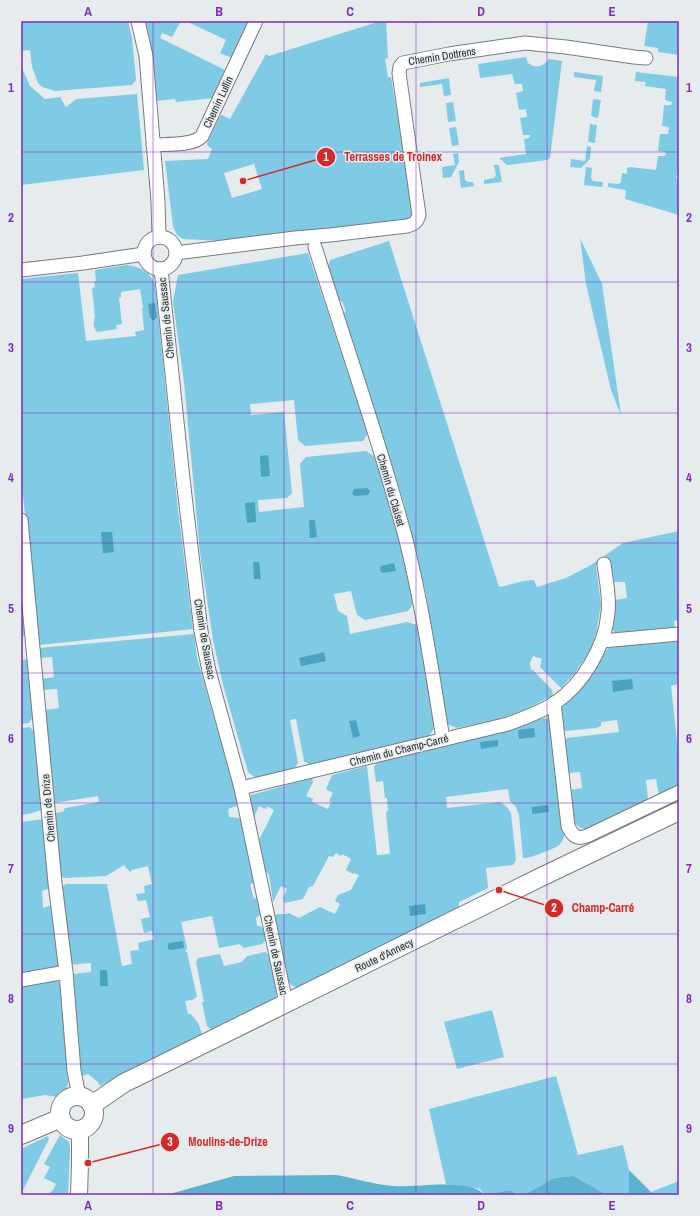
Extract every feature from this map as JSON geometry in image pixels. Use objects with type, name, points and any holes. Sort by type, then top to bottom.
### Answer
[{"type":"main road","name":"Route d'Annecy","points":[[85,1100],[124,1083],[558,868],[679,811]]},
{"type":"main road","points":[[69,1098],[85,1100],[94,1113],[89,1125],[80,1130],[68,1127],[61,1118],[60,1113],[64,1103],[69,1098]]},
{"type":"main road","points":[[21,1135],[61,1118]]},
{"type":"street","points":[[138,21],[146,56],[159,237]]},
{"type":"street","name":"Chemin Lullin","points":[[153,145],[189,142],[199,139],[256,21]]},
{"type":"street","name":"Chemin Dottrens","points":[[176,253],[415,224],[419,215],[399,73],[400,67],[403,63],[449,54],[525,43],[646,58]]},
{"type":"street","points":[[159,237],[167,239],[171,242],[176,253],[172,264],[161,269],[149,265],[145,260],[144,249],[150,241],[159,237]]},
{"type":"street","name":"Chemin du Claiset","points":[[315,247],[382,458],[405,537],[421,612],[443,739]]},
{"type":"street","points":[[21,270],[144,254]]},
{"type":"street","name":"Chemin de Saussac","points":[[161,269],[201,631],[209,671],[241,788],[286,1003]]},
{"type":"street","name":"Chemin de Drize","points":[[21,520],[49,822],[66,972],[74,1071],[85,1100]]},
{"type":"street","name":"Chemin du Champ-Carré","points":[[241,788],[508,724],[528,717],[554,703],[575,685],[590,664],[602,641],[608,613],[608,594],[604,564]]},
{"type":"street","points":[[602,641],[679,634]]},
{"type":"street","points":[[554,703],[568,826],[573,835],[582,838],[587,836],[679,792]]},
{"type":"street","points":[[21,980],[66,972]]},
{"type":"street","points":[[79,1195],[80,1130]]},
{"type":"shaded area","points":[[21,21],[128,21],[132,38],[136,80],[132,85],[55,91],[42,87],[38,83],[32,67],[30,50],[21,51]]},
{"type":"shaded area","points":[[145,21],[181,21],[172,37],[162,33],[160,38],[227,71],[214,98],[176,102],[175,99],[156,101],[153,56]]},
{"type":"shaded area","points":[[186,21],[250,21],[232,58],[220,53],[226,40]]},
{"type":"shaded area","points":[[381,21],[386,21],[388,58],[385,59],[388,77],[391,77],[412,200],[413,213],[408,220],[224,241],[183,239],[177,235],[173,226],[165,161],[208,159],[212,149],[207,145],[207,143],[220,116],[222,115],[230,119],[266,54],[269,56]],"holes":[[[254,164],[262,189],[232,198],[224,173]]]},
{"type":"shaded area","points":[[648,21],[679,21],[679,55],[658,52],[658,48],[644,46]]},
{"type":"shaded area","points":[[526,57],[528,63],[534,66],[542,65],[549,59],[562,61],[550,158],[547,160],[507,165],[499,158],[526,154],[524,139],[529,138],[530,135],[523,135],[520,118],[527,117],[526,109],[519,110],[516,93],[523,91],[522,84],[515,84],[512,74],[480,78],[478,64]]},
{"type":"shaded area","points":[[21,66],[30,86],[45,99],[60,97],[66,107],[76,99],[137,94],[144,170],[21,185]]},
{"type":"shaded area","points":[[574,72],[603,76],[601,92],[594,91],[596,80],[574,77]]},
{"type":"shaded area","points":[[636,72],[679,77],[679,168],[676,178],[679,180],[679,215],[625,199],[626,190],[608,187],[608,183],[618,184],[621,182],[622,173],[627,174],[627,168],[630,167],[656,170],[658,156],[665,156],[666,152],[658,151],[660,134],[668,134],[669,127],[662,126],[664,105],[671,105],[672,102],[665,100],[666,89],[645,86],[646,82],[635,81]]},
{"type":"shaded area","points":[[449,78],[451,95],[444,96],[442,84],[420,87],[420,83]]},
{"type":"shaded area","points":[[593,99],[601,100],[598,118],[591,116]]},
{"type":"shaded area","points":[[453,102],[456,121],[448,122],[446,103]]},
{"type":"shaded area","points":[[590,124],[597,125],[595,143],[588,142]]},
{"type":"shaded area","points":[[456,127],[459,145],[452,146],[449,128]]},
{"type":"shaded area","points":[[587,146],[591,147],[590,159],[581,168],[570,167],[571,159],[585,161]]},
{"type":"shaded area","points":[[458,153],[459,162],[451,177],[443,178],[442,167],[455,165],[453,154]]},
{"type":"shaded area","points":[[494,165],[499,165],[502,182],[484,184],[484,180],[494,178],[496,175]]},
{"type":"shaded area","points":[[586,167],[592,168],[591,178],[593,181],[603,182],[602,187],[584,185]]},
{"type":"shaded area","points":[[464,170],[465,180],[468,182],[473,182],[474,186],[461,188],[459,171]]},
{"type":"shaded area","points":[[580,238],[602,284],[621,415],[611,390],[586,284]]},
{"type":"shaded area","points":[[389,241],[499,587],[534,580],[537,587],[566,578],[591,565],[623,543],[679,531],[679,620],[674,621],[675,630],[620,636],[615,633],[612,629],[615,600],[627,598],[625,582],[613,582],[607,557],[596,566],[601,605],[596,633],[590,651],[575,673],[561,688],[540,667],[542,659],[533,656],[530,663],[531,670],[533,670],[552,690],[553,695],[523,711],[495,720],[457,728],[447,724],[426,594],[404,503],[343,313],[346,311],[342,301],[339,301],[328,267],[330,260]]},
{"type":"shaded area","points":[[308,253],[368,433],[363,441],[305,446],[298,440],[294,400],[250,404],[251,415],[284,412],[292,493],[287,498],[258,500],[259,512],[304,507],[300,464],[306,457],[366,451],[375,457],[406,566],[414,603],[408,611],[365,620],[357,615],[351,591],[334,594],[338,611],[347,616],[350,634],[407,622],[417,625],[435,727],[429,736],[310,765],[304,761],[296,719],[290,720],[298,763],[294,769],[256,778],[248,772],[223,685],[213,640],[200,553],[184,382],[173,302],[178,275]]},
{"type":"shaded area","points":[[127,265],[144,270],[155,284],[178,510],[193,629],[39,645],[21,476],[21,279],[78,273],[86,341],[136,336],[135,332],[144,330],[143,307],[140,289],[121,292],[121,297],[119,298],[122,324],[116,325],[117,329],[97,332],[94,325],[95,317],[92,288],[95,287],[94,282],[96,281],[95,270]]},
{"type":"shaded area","points":[[155,303],[157,318],[152,320],[150,318],[148,304]]},
{"type":"shaded area","points":[[268,455],[270,476],[261,477],[260,456]]},
{"type":"shaded area","points":[[367,488],[370,491],[368,495],[355,496],[352,494],[354,489]]},
{"type":"shaded area","points":[[255,502],[256,522],[247,523],[245,503]]},
{"type":"shaded area","points":[[309,520],[315,520],[317,537],[310,538]]},
{"type":"shaded area","points":[[101,532],[112,532],[114,552],[103,553]]},
{"type":"shaded area","points":[[253,562],[259,562],[261,579],[254,579]]},
{"type":"shaded area","points":[[394,563],[396,571],[382,573],[380,570],[381,566]]},
{"type":"shaded area","points":[[21,583],[26,633],[21,639]]},
{"type":"shaded area","points":[[194,634],[197,658],[239,805],[228,809],[229,817],[240,818],[254,882],[250,885],[254,899],[257,898],[261,914],[256,918],[257,926],[260,926],[265,930],[266,940],[262,944],[244,948],[239,944],[219,948],[212,916],[181,922],[187,948],[185,952],[187,952],[197,997],[192,1000],[185,1001],[188,1014],[191,1014],[198,1023],[203,1036],[100,1086],[98,1082],[88,1074],[81,1076],[73,974],[91,972],[91,963],[69,965],[62,887],[66,884],[107,884],[122,966],[132,964],[130,951],[139,950],[138,943],[154,939],[152,931],[144,933],[141,919],[150,917],[146,900],[138,901],[136,894],[145,893],[144,886],[152,884],[148,866],[132,870],[130,872],[124,865],[106,876],[64,878],[61,876],[55,813],[63,812],[65,808],[99,802],[98,796],[54,803],[45,710],[59,708],[57,689],[43,690],[42,679],[54,677],[52,657],[40,658],[39,648]]},
{"type":"shaded area","points":[[679,640],[679,684],[671,686],[679,759],[679,784],[659,795],[656,779],[646,780],[648,800],[588,830],[579,827],[574,822],[570,790],[582,788],[580,772],[568,773],[565,741],[567,738],[619,732],[617,720],[601,722],[601,726],[596,728],[566,731],[563,728],[561,710],[565,701],[584,685],[608,648]]},
{"type":"shaded area","points":[[324,652],[326,661],[301,666],[299,658]]},
{"type":"shaded area","points":[[29,659],[34,715],[29,723],[21,724],[21,660]]},
{"type":"shaded area","points":[[632,679],[633,689],[613,692],[612,681]]},
{"type":"shaded area","points":[[544,718],[549,719],[552,723],[565,834],[559,845],[541,854],[523,858],[519,815],[516,807],[510,801],[508,789],[446,797],[447,808],[500,802],[507,807],[511,813],[516,860],[513,865],[486,868],[488,888],[459,902],[459,909],[302,988],[292,986],[289,982],[275,915],[289,913],[299,918],[320,907],[335,914],[340,904],[335,901],[338,895],[351,890],[359,875],[353,874],[346,870],[351,859],[342,854],[341,856],[336,853],[333,857],[329,856],[313,886],[309,887],[303,899],[284,903],[283,898],[287,889],[281,886],[273,902],[269,875],[266,872],[259,840],[274,810],[267,806],[266,809],[259,806],[254,817],[250,800],[251,795],[312,778],[313,782],[306,796],[313,799],[312,802],[328,809],[331,802],[329,801],[333,793],[326,789],[332,775],[367,766],[377,855],[390,854],[386,812],[388,811],[387,798],[385,798],[383,781],[376,782],[374,767],[376,763]]},
{"type":"shaded area","points":[[356,720],[360,736],[353,738],[349,721]]},
{"type":"shaded area","points":[[30,727],[36,734],[42,810],[21,815],[21,728]]},
{"type":"shaded area","points":[[534,728],[535,737],[519,739],[518,730]]},
{"type":"shaded area","points":[[498,740],[498,746],[481,749],[480,742]]},
{"type":"shaded area","points":[[548,805],[549,812],[532,814],[532,807]]},
{"type":"shaded area","points":[[44,819],[51,888],[42,891],[43,908],[53,905],[59,965],[54,971],[21,976],[21,822]]},
{"type":"shaded area","points":[[425,904],[426,914],[410,916],[409,906]]},
{"type":"shaded area","points":[[183,941],[184,948],[168,949],[169,943]]},
{"type":"shaded area","points":[[265,952],[271,957],[277,993],[274,1001],[213,1031],[207,1026],[202,1002],[204,1002],[196,962],[198,958],[220,954],[224,966],[242,962],[247,956]]},
{"type":"shaded area","points":[[100,970],[107,970],[108,986],[100,986]]},
{"type":"shaded area","points":[[55,979],[60,983],[69,1079],[66,1090],[58,1097],[45,1095],[21,1099],[21,985]]},
{"type":"shaded area","points":[[492,1010],[504,1057],[457,1069],[444,1022]]},
{"type":"shaded area","points":[[556,1076],[578,1155],[623,1145],[629,1170],[629,1192],[625,1195],[607,1195],[573,1176],[554,1178],[526,1194],[521,1195],[510,1190],[485,1195],[480,1189],[446,1184],[429,1109]]},
{"type":"shaded area","points":[[60,1135],[69,1142],[70,1149],[68,1195],[47,1195],[53,1190],[56,1184],[44,1178],[50,1167],[44,1164]]},
{"type":"shaded area","points":[[48,1136],[49,1139],[21,1194],[21,1149]]},
{"type":"shaded area","points":[[629,1170],[651,1192],[659,1195],[625,1195],[629,1192]]},
{"type":"shaded area","points":[[336,1175],[393,1186],[442,1184],[467,1186],[485,1195],[166,1195],[234,1176]]},
{"type":"shaded area","points":[[573,1176],[607,1195],[521,1195],[526,1194],[554,1178]]},
{"type":"shaded area","points":[[679,1181],[679,1195],[659,1195],[651,1192]]},
{"type":"shaded area","points":[[510,1190],[521,1195],[485,1195]]},
{"type":"place","name":"Terrasses de Troinex","points":[[243,181]]},
{"type":"place","name":"Champ-Carré","points":[[499,890]]},
{"type":"place","name":"Moulins-de-Drize","points":[[88,1163]]}]
